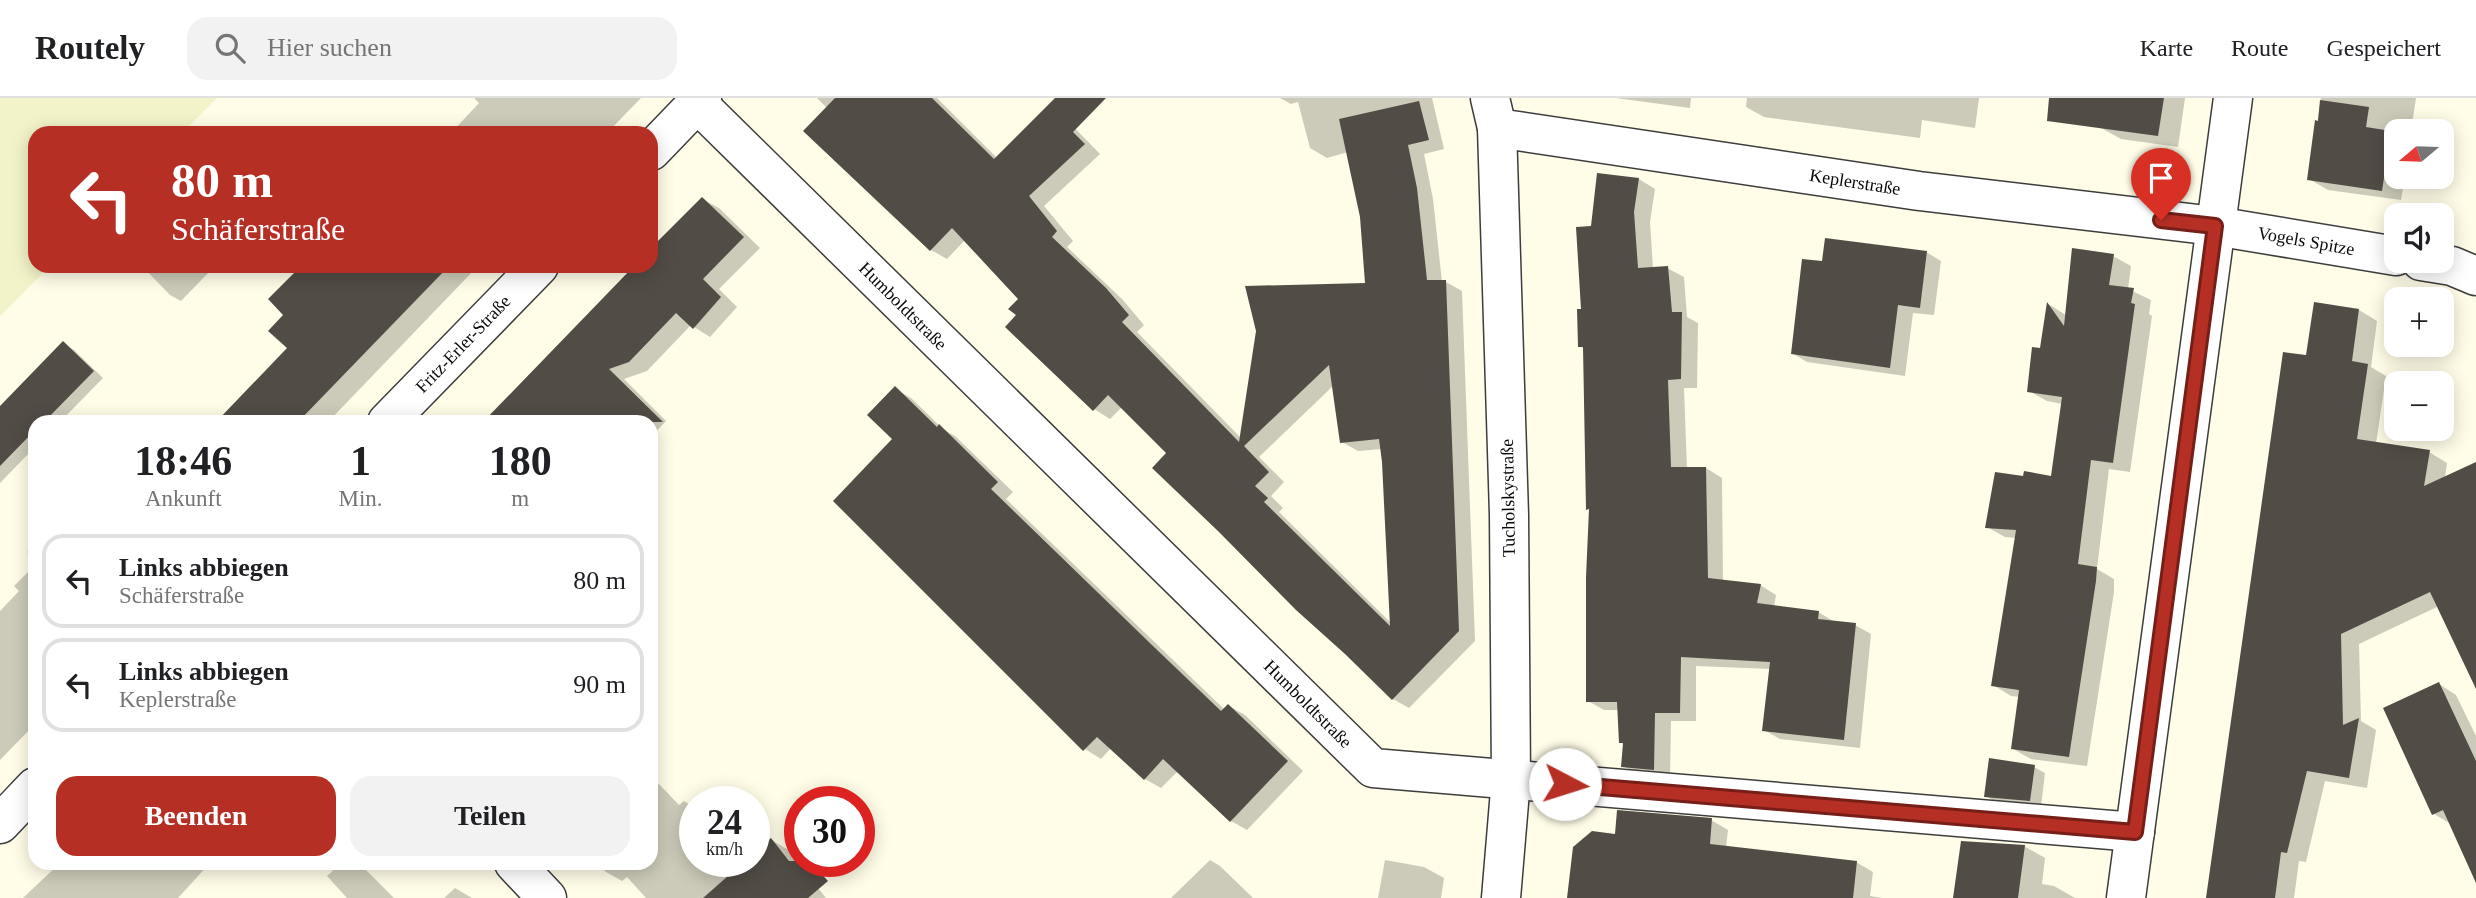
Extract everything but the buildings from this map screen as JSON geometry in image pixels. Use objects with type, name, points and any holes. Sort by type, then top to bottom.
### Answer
[{"type":"street","points":[[2126,898],[2232,98]]},
{"type":"street","points":[[658,144],[699,101]]},
{"type":"street","name":"Humboldtstraße","points":[[699,101],[1373,768],[2135,832]]},
{"type":"street","name":"Keplerstraße","points":[[1493,113],[1919,191],[2215,226]]},
{"type":"street","name":"Tucholskystraße","points":[[1493,113],[1509,515],[1511,779],[1501,898]]},
{"type":"street","name":"Vogels Spitze","points":[[2215,226],[2384,255]]},
{"type":"street","points":[[2454,267],[2476,276]]},
{"type":"street","name":"Fritz-Erler-Straße","points":[[394,415],[532,273]]},
{"type":"street","points":[[0,824],[28,794]]},
{"type":"street","points":[[521,870],[547,898]]},
{"type":"green space","points":[[0,98],[217,98],[189,126],[28,126],[28,273],[43,273],[0,316]]},
{"type":"route","points":[[1565,784],[2135,832],[2215,226],[2161,220]]}]
